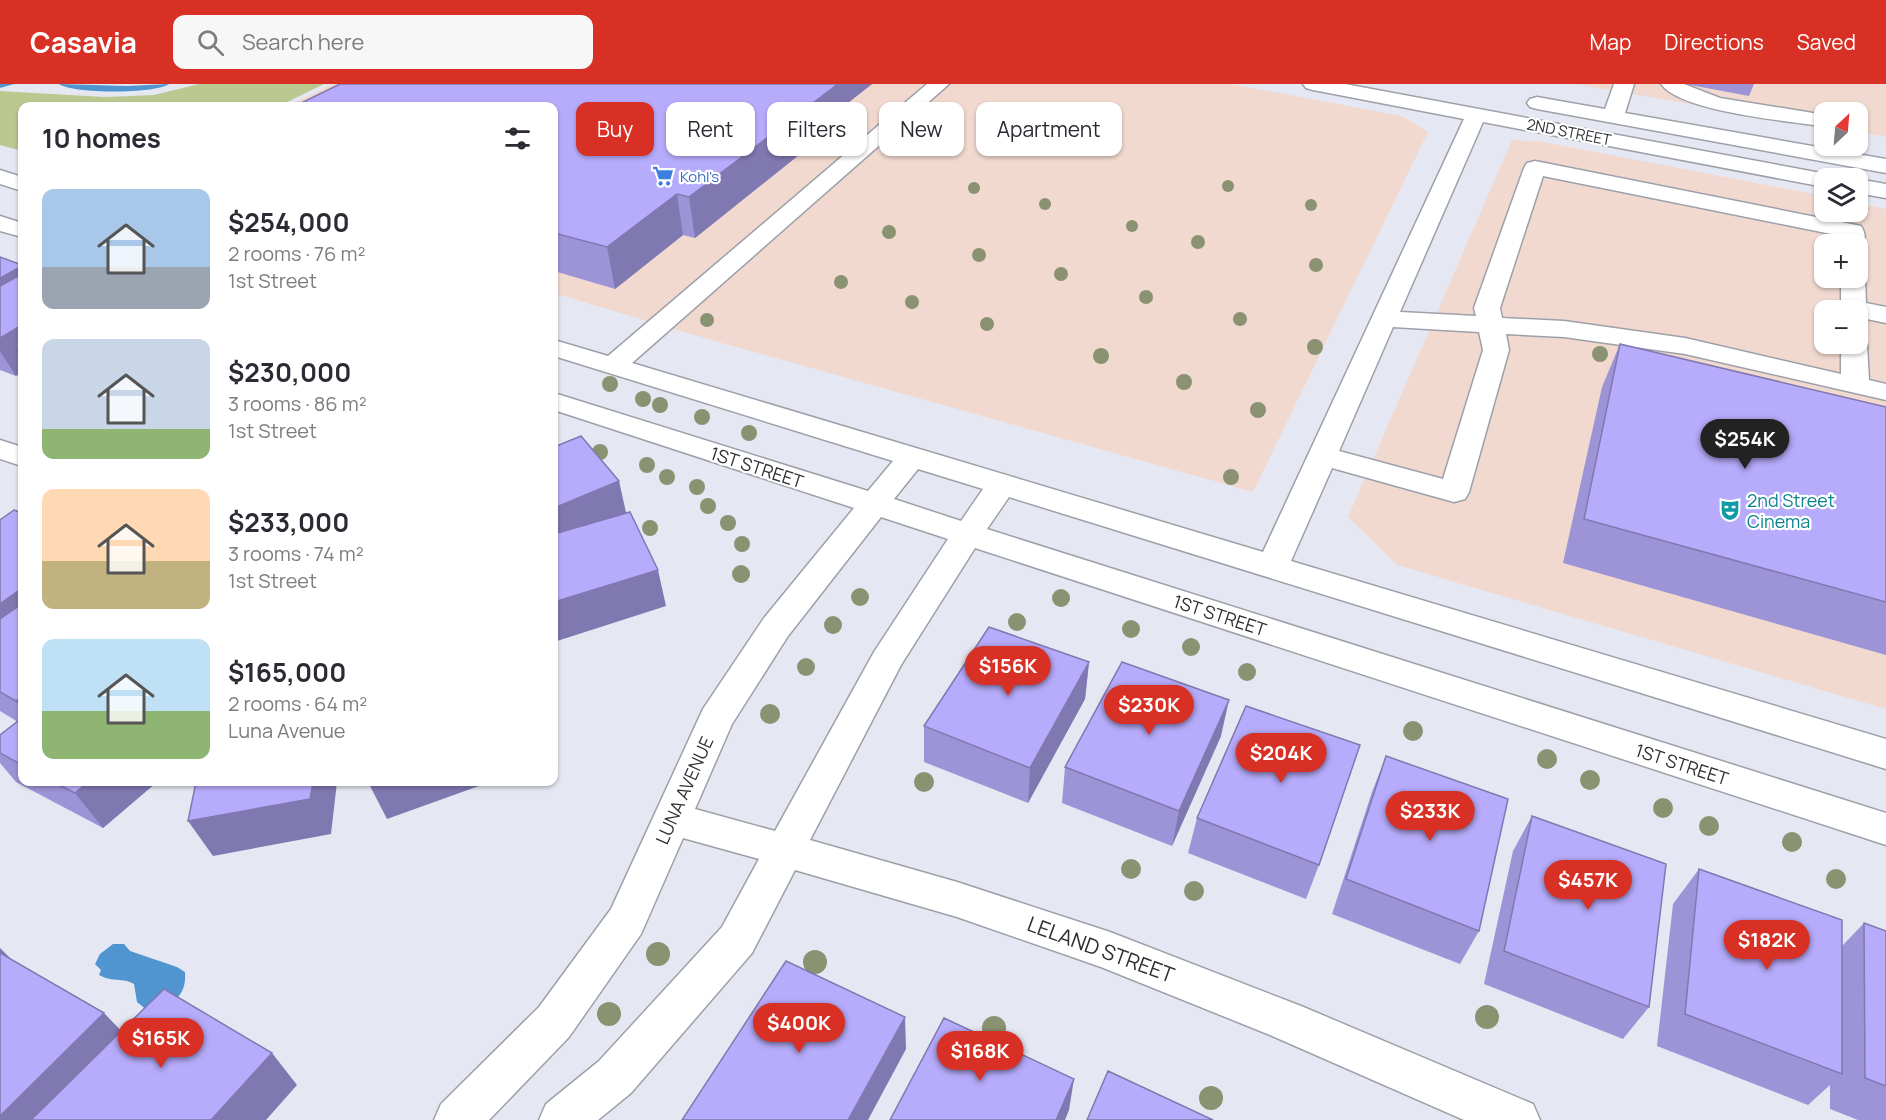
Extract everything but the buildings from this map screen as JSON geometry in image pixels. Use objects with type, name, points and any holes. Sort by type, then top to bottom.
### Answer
[{"type":"street","name":"2ND STREET","points":[[1313,84],[1814,178]]},
{"type":"street","points":[[1613,117],[1624,84]]},
{"type":"street","points":[[1671,84],[1676,89],[1694,97],[1713,102],[1813,119]]},
{"type":"street","points":[[612,366],[934,85]]},
{"type":"street","name":"2ND STREET","points":[[1522,100],[1886,166]]},
{"type":"street","points":[[1272,568],[1476,115]]},
{"type":"street","points":[[1322,456],[1454,492],[1496,350],[1487,308],[1535,168],[1853,231],[1853,234]]},
{"type":"street","points":[[0,177],[18,183]]},
{"type":"street","points":[[1868,188],[1886,191]]},
{"type":"street","points":[[0,223],[18,229]]},
{"type":"street","points":[[1868,312],[1886,315]]},
{"type":"street","points":[[1384,319],[1564,329],[1685,346],[1886,392]]},
{"type":"street","points":[[558,349],[1886,754]]},
{"type":"street","points":[[1854,354],[1855,385]]},
{"type":"street","name":"1ST STREET","points":[[558,402],[1886,829]]},
{"type":"street","points":[[0,449],[18,456]]},
{"type":"street","name":"LUNA AVENUE","points":[[457,1120],[554,1022],[626,921],[722,710],[776,627],[912,457]]},
{"type":"street","points":[[562,1120],[615,1077],[737,940],[886,661],[1002,485]]},
{"type":"street","name":"LELAND STREET","points":[[672,819],[932,891],[1040,926],[1189,981],[1517,1120]]},
{"type":"shaded area","points":[[333,84],[1231,84],[1402,116],[1428,132],[1253,492],[690,334],[558,294],[558,102],[296,102]]},
{"type":"shaded area","points":[[1574,84],[1886,84],[1886,137],[1868,134],[1868,102],[1814,102],[1814,125]]},
{"type":"shaded area","points":[[1512,140],[1543,142],[1814,194],[1814,222],[1868,222],[1868,205],[1886,209],[1886,709],[1397,565],[1348,517]]},
{"type":"green space","points":[[199,84],[324,84],[287,102],[18,102],[18,150],[0,145],[0,91],[105,97],[154,95]]},
{"type":"water","points":[[113,944],[124,944],[130,951],[177,967],[185,972],[185,981],[180,995],[170,1003],[148,1011],[137,1002],[134,984],[99,975],[101,970],[95,964],[100,954]]},
{"type":"waterway","points":[[0,85],[10,84]]},
{"type":"waterway","points":[[63,84],[127,89],[165,84]]},
{"type":"place","name":"Kohl's","points":[[663,176]]},
{"type":"place","name":"2nd Street Cinema","points":[[1730,510]]}]
